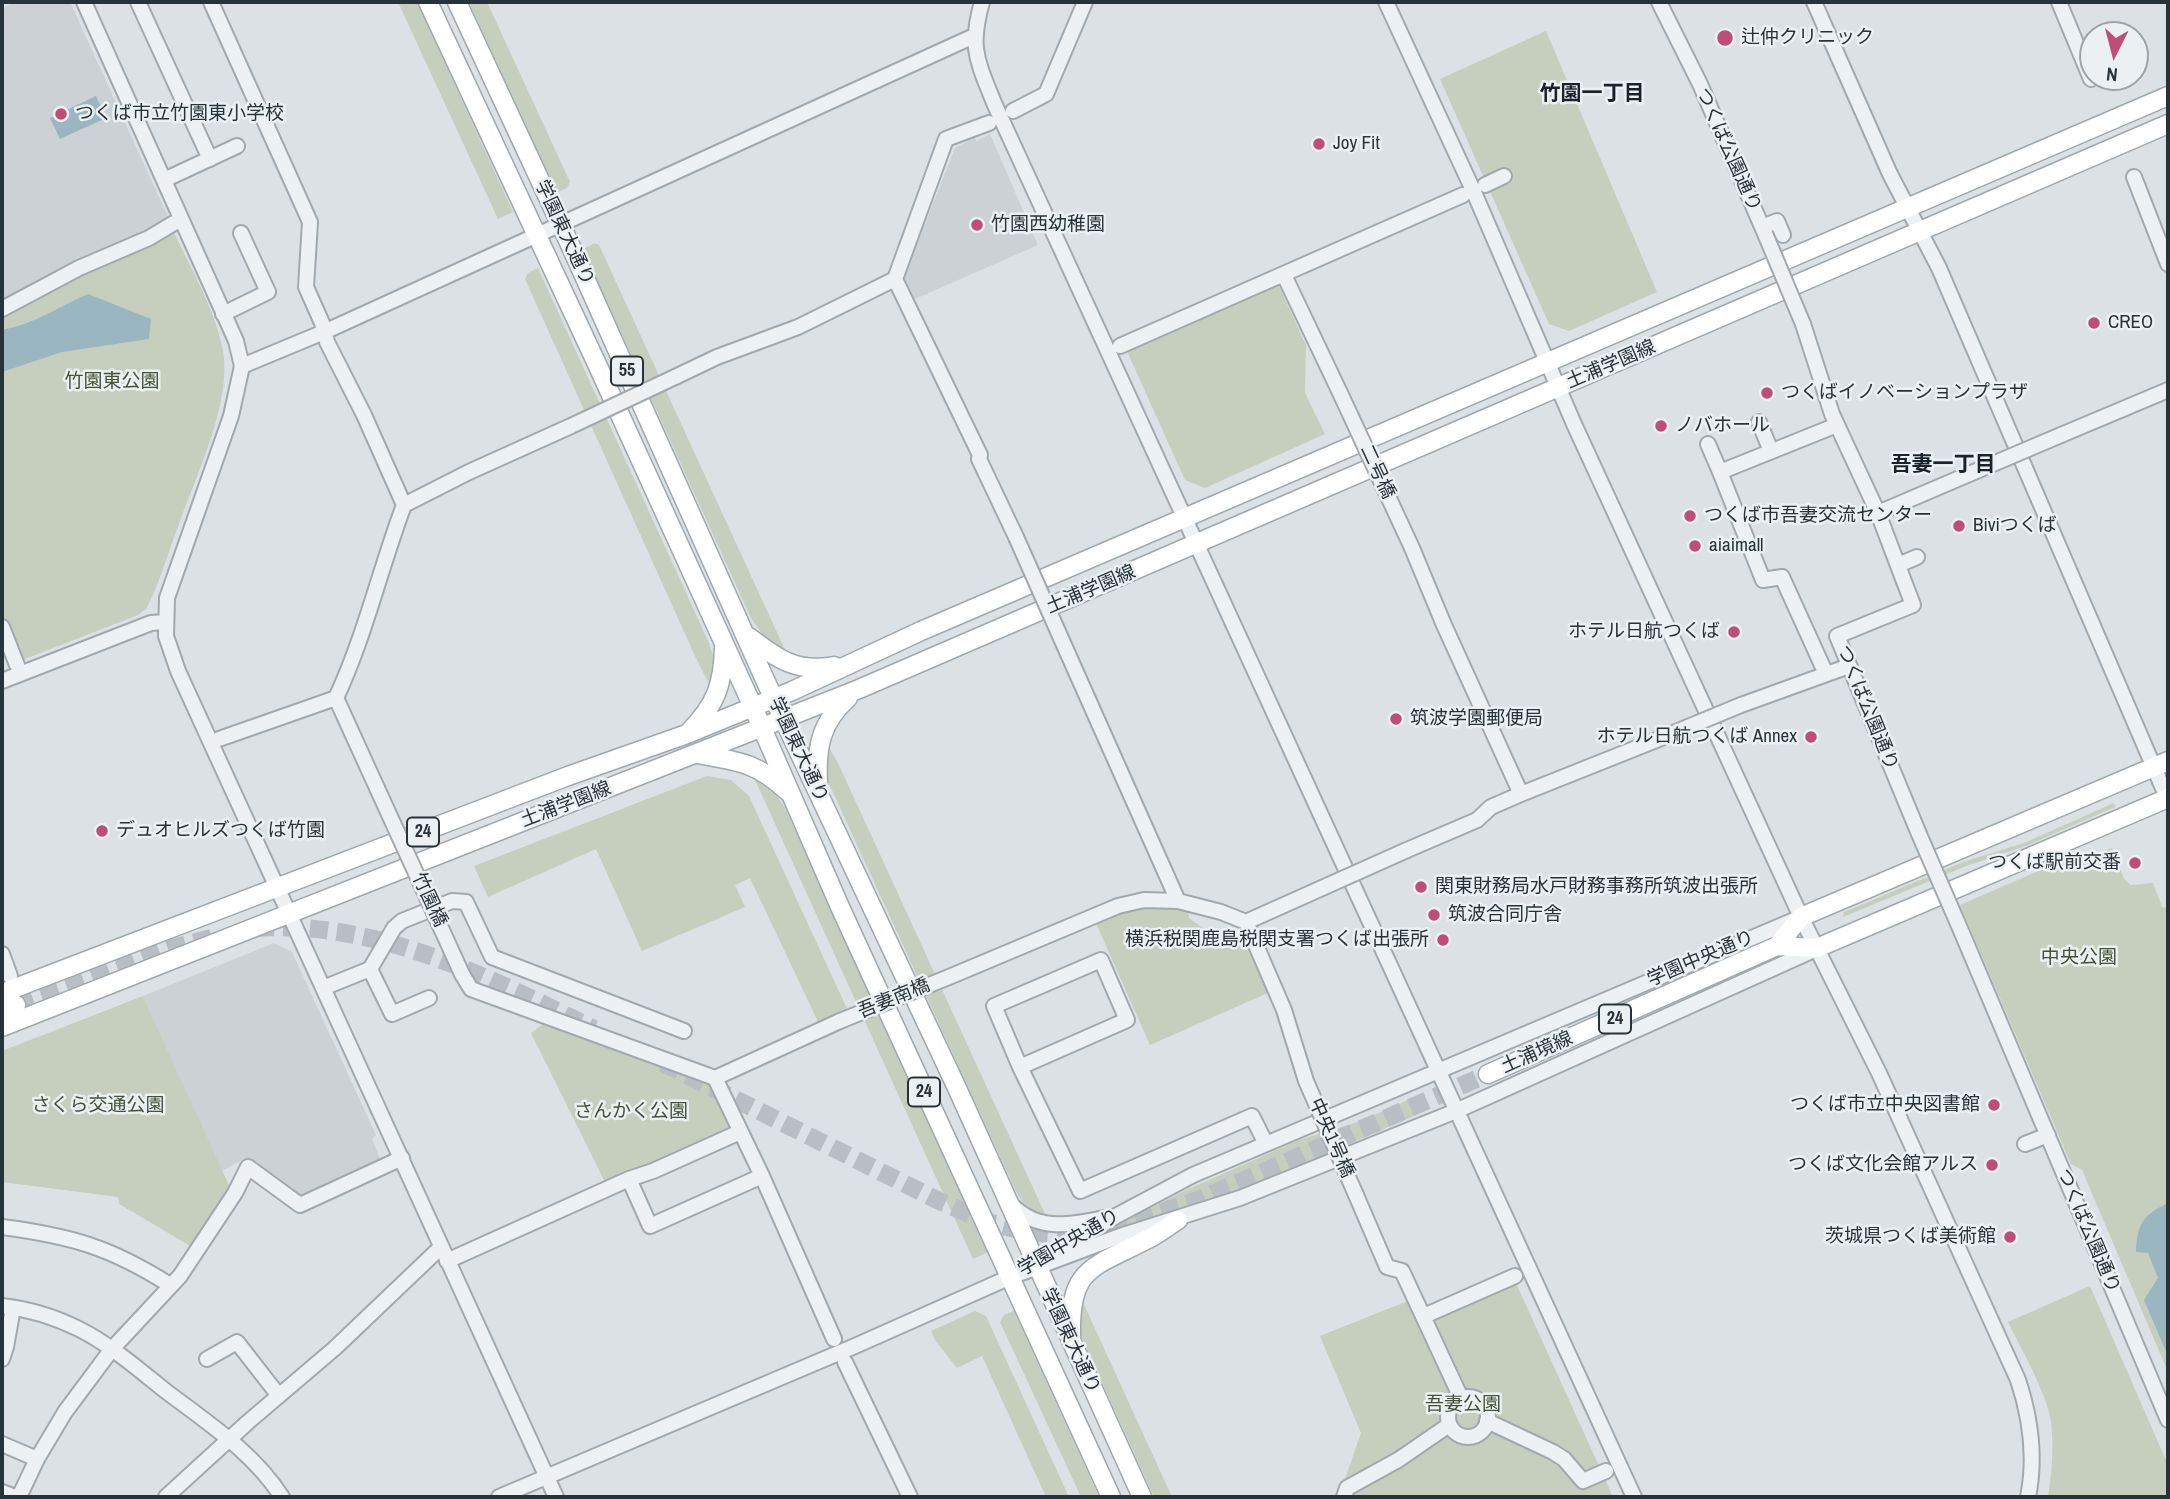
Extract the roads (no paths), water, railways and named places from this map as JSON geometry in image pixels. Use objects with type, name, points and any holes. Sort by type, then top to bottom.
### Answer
[{"type":"main road","name":"学園東大通り","points":[[428,2],[724,643],[1008,1278],[1111,1497]]},
{"type":"main road","name":"学園東大通り","points":[[457,2],[1142,1497]]},
{"type":"main road","name":"土浦学園線","points":[[2,993],[753,708],[855,661],[2168,96]]},
{"type":"main road","name":"土浦学園線","points":[[2,1027],[859,689],[2168,124]]},
{"type":"main road","points":[[746,635],[777,658],[803,668],[818,669],[855,661]]},
{"type":"main road","points":[[687,734],[702,718],[717,695],[722,676],[724,643]]},
{"type":"main road","points":[[818,792],[817,758],[820,736],[833,712],[859,689]]},
{"type":"main road","points":[[697,754],[748,763],[768,774],[790,793]]},
{"type":"main road","name":"学園中央通り","points":[[1801,917],[2161,764]]},
{"type":"main road","name":"学園中央通り","points":[[1817,948],[2168,799]]},
{"type":"main road","name":"土浦境線","points":[[1488,1074],[1777,946],[1801,917]]},
{"type":"main road","name":"土浦境線","points":[[1777,946],[1817,948]]},
{"type":"main road","points":[[1071,1344],[1070,1323],[1077,1287],[1093,1266],[1148,1239],[1178,1220]]},
{"type":"street","points":[[83,2],[236,341],[242,366],[231,416],[167,598],[166,636],[178,671],[556,1497]]},
{"type":"street","points":[[138,2],[209,159]]},
{"type":"street","points":[[211,2],[310,222],[306,287],[327,342],[364,415],[404,505]]},
{"type":"street","points":[[982,2],[974,36],[980,66],[994,103],[1634,1497]]},
{"type":"street","points":[[1013,111],[1046,94],[1085,2]]},
{"type":"street","points":[[1387,2],[1473,190],[1558,387],[1801,917],[1879,1073],[2018,1380],[2027,1406],[2032,1436],[2028,1497]]},
{"type":"street","name":"つくば公園通り","points":[[1660,2],[1700,84],[1764,231],[1803,324],[1837,425],[1878,513],[1913,605],[1838,636],[1919,834],[2168,1420]]},
{"type":"street","points":[[1814,2],[1890,174],[1921,232],[1959,314],[2161,764],[2168,799]]},
{"type":"street","points":[[2059,2],[2079,50]]},
{"type":"street","points":[[242,366],[324,332],[974,36]]},
{"type":"street","points":[[219,739],[336,698],[365,626],[383,561],[404,505],[717,357],[798,327],[895,279],[946,139],[989,123]]},
{"type":"street","points":[[164,180],[237,146]]},
{"type":"street","points":[[1485,185],[1504,176]]},
{"type":"street","points":[[2134,177],[2168,264]]},
{"type":"street","points":[[1121,346],[1463,195]]},
{"type":"street","points":[[1764,231],[1777,221],[1783,235]]},
{"type":"street","points":[[2,309],[79,268],[149,239],[174,223]]},
{"type":"street","points":[[223,314],[268,292],[241,233]]},
{"type":"street","name":"二号橋","points":[[1284,275],[1412,548],[1449,638],[1521,794]]},
{"type":"street","points":[[895,279],[980,455],[979,459],[1178,901]]},
{"type":"street","points":[[1878,513],[2168,390]]},
{"type":"street","points":[[1759,422],[1771,451]]},
{"type":"street","points":[[1720,471],[1837,425]]},
{"type":"street","points":[[1708,444],[1763,580],[1782,577],[1787,597],[1826,674]]},
{"type":"street","points":[[1898,565],[1917,557]]},
{"type":"street","points":[[2,681],[141,626],[165,622]]},
{"type":"street","points":[[2,628],[18,665]]},
{"type":"street","points":[[1246,922],[1477,820],[1492,807],[1521,794],[1741,705],[1849,666]]},
{"type":"street","name":"竹園橋","points":[[336,698],[471,989],[715,1078]]},
{"type":"street","name":"吾妻南橋","points":[[715,1078],[840,1021],[1118,905],[1144,900],[1178,901],[1221,912],[1246,922]]},
{"type":"street","points":[[323,988],[370,969],[394,928],[402,921],[452,901],[466,902],[492,957],[684,1031]]},
{"type":"street","name":"学園中央通り","points":[[499,1497],[1008,1278],[1194,1175],[1801,917]]},
{"type":"street","name":"中央1号橋","points":[[1246,922],[1284,1010],[1306,1082],[1387,1267],[1402,1271],[1424,1316]]},
{"type":"street","name":"学園中央通り","points":[[1035,1265],[1240,1198],[1456,1111],[1817,948]]},
{"type":"street","points":[[2,954],[10,976]]},
{"type":"street","points":[[1020,1067],[1127,1020],[1101,960],[994,1006],[1020,1067],[1080,1191],[1252,1116],[1266,1144]]},
{"type":"street","points":[[370,969],[392,1014],[429,998]]},
{"type":"street","points":[[715,1078],[762,1176],[834,1339]]},
{"type":"street","points":[[447,1261],[740,1132]]},
{"type":"street","points":[[2025,1144],[2048,1135]]},
{"type":"street","points":[[2,1492],[17,1497],[65,1412],[112,1349],[180,1276],[230,1202],[248,1167],[300,1205],[402,1158]]},
{"type":"street","points":[[629,1179],[650,1226],[762,1176]]},
{"type":"street","points":[[1007,1200],[1019,1213],[1046,1224],[1069,1226],[1116,1216]]},
{"type":"street","points":[[2,1227],[54,1234],[87,1243],[130,1261],[170,1285]]},
{"type":"street","points":[[166,1497],[228,1439],[335,1348],[441,1247]]},
{"type":"street","points":[[1461,1398],[1424,1316],[1515,1276]]},
{"type":"street","points":[[2,1359],[6,1347],[7,1307],[63,1322],[112,1349],[228,1439],[267,1477],[282,1497]]},
{"type":"street","points":[[208,1359],[237,1342],[279,1396]]},
{"type":"street","points":[[845,1362],[910,1497]]},
{"type":"street","points":[[1469,1397],[1481,1403],[1487,1414],[1487,1421],[1481,1432],[1469,1437],[1457,1434],[1449,1424],[1448,1412],[1451,1405],[1461,1398],[1469,1397]]},
{"type":"street","points":[[1487,1421],[1553,1452],[1564,1459],[1583,1481],[1606,1471]]},
{"type":"street","points":[[1344,1497],[1347,1488],[1398,1460],[1449,1424]]},
{"type":"street","points":[[2,1444],[37,1459]]},
{"type":"water","points":[[96,96],[106,118],[60,139],[50,118]]},
{"type":"water","points":[[88,294],[151,319],[149,339],[62,352],[2,372],[2,330],[36,319]]},
{"type":"water","points":[[2168,1203],[2168,1356],[2144,1300],[2158,1278],[2148,1253],[2136,1252],[2138,1234],[2143,1222],[2147,1216]]},
{"type":"tunnel","points":[[256,928],[301,928],[345,933],[388,943],[472,972],[594,1029]]},
{"type":"tunnel","points":[[16,1005],[169,949],[212,938]]},
{"type":"tunnel","points":[[663,1063],[937,1200],[988,1222],[1027,1232],[1063,1235],[1107,1230],[1201,1199],[1488,1074]]},
{"type":"place","name":"辻仲クリニック","points":[[1725,38]]},
{"type":"place","name":"つくば市立竹園東小学校","points":[[61,114]]},
{"type":"place","name":"Joy Fit","points":[[1319,144]]},
{"type":"place","name":"竹園西幼稚園","points":[[977,225]]},
{"type":"place","name":"CREO","points":[[2094,323]]},
{"type":"place","name":"つくばイノベーションプラザ","points":[[1767,393]]},
{"type":"place","name":"ノバホール","points":[[1661,426]]},
{"type":"place","name":"つくば市吾妻交流センター","points":[[1690,516]]},
{"type":"place","name":"Biviつくば","points":[[1959,526]]},
{"type":"place","name":"aiaimall","points":[[1695,546]]},
{"type":"place","name":"ホテル日航つくば","points":[[1734,632]]},
{"type":"place","name":"筑波学園郵便局","points":[[1396,719]]},
{"type":"place","name":"ホテル日航つくば Annex","points":[[1811,737]]},
{"type":"place","name":"デュオヒルズつくば竹園","points":[[102,831]]},
{"type":"place","name":"つくば駅前交番","points":[[2135,863]]},
{"type":"place","name":"関東財務局水戸財務事務所筑波出張所","points":[[1421,887]]},
{"type":"place","name":"筑波合同庁舎","points":[[1434,915]]},
{"type":"place","name":"横浜税関鹿島税関支署つくば出張所","points":[[1443,940]]},
{"type":"place","name":"つくば市立中央図書館","points":[[1994,1105]]},
{"type":"place","name":"つくば文化会館アルス","points":[[1992,1165]]},
{"type":"place","name":"茨城県つくば美術館","points":[[2010,1237]]},
{"type":"district","name":"竹園一丁目","points":[[1592,94]]},
{"type":"district","name":"吾妻一丁目","points":[[1943,465]]},
{"type":"park label","name":"竹園東公園","points":[[112,382]]},
{"type":"park label","name":"中央公園","points":[[2079,958]]},
{"type":"park label","name":"さくら交通公園","points":[[98,1106]]},
{"type":"park label","name":"さんかく公園","points":[[631,1112]]},
{"type":"park label","name":"吾妻公園","points":[[1463,1405]]}]
